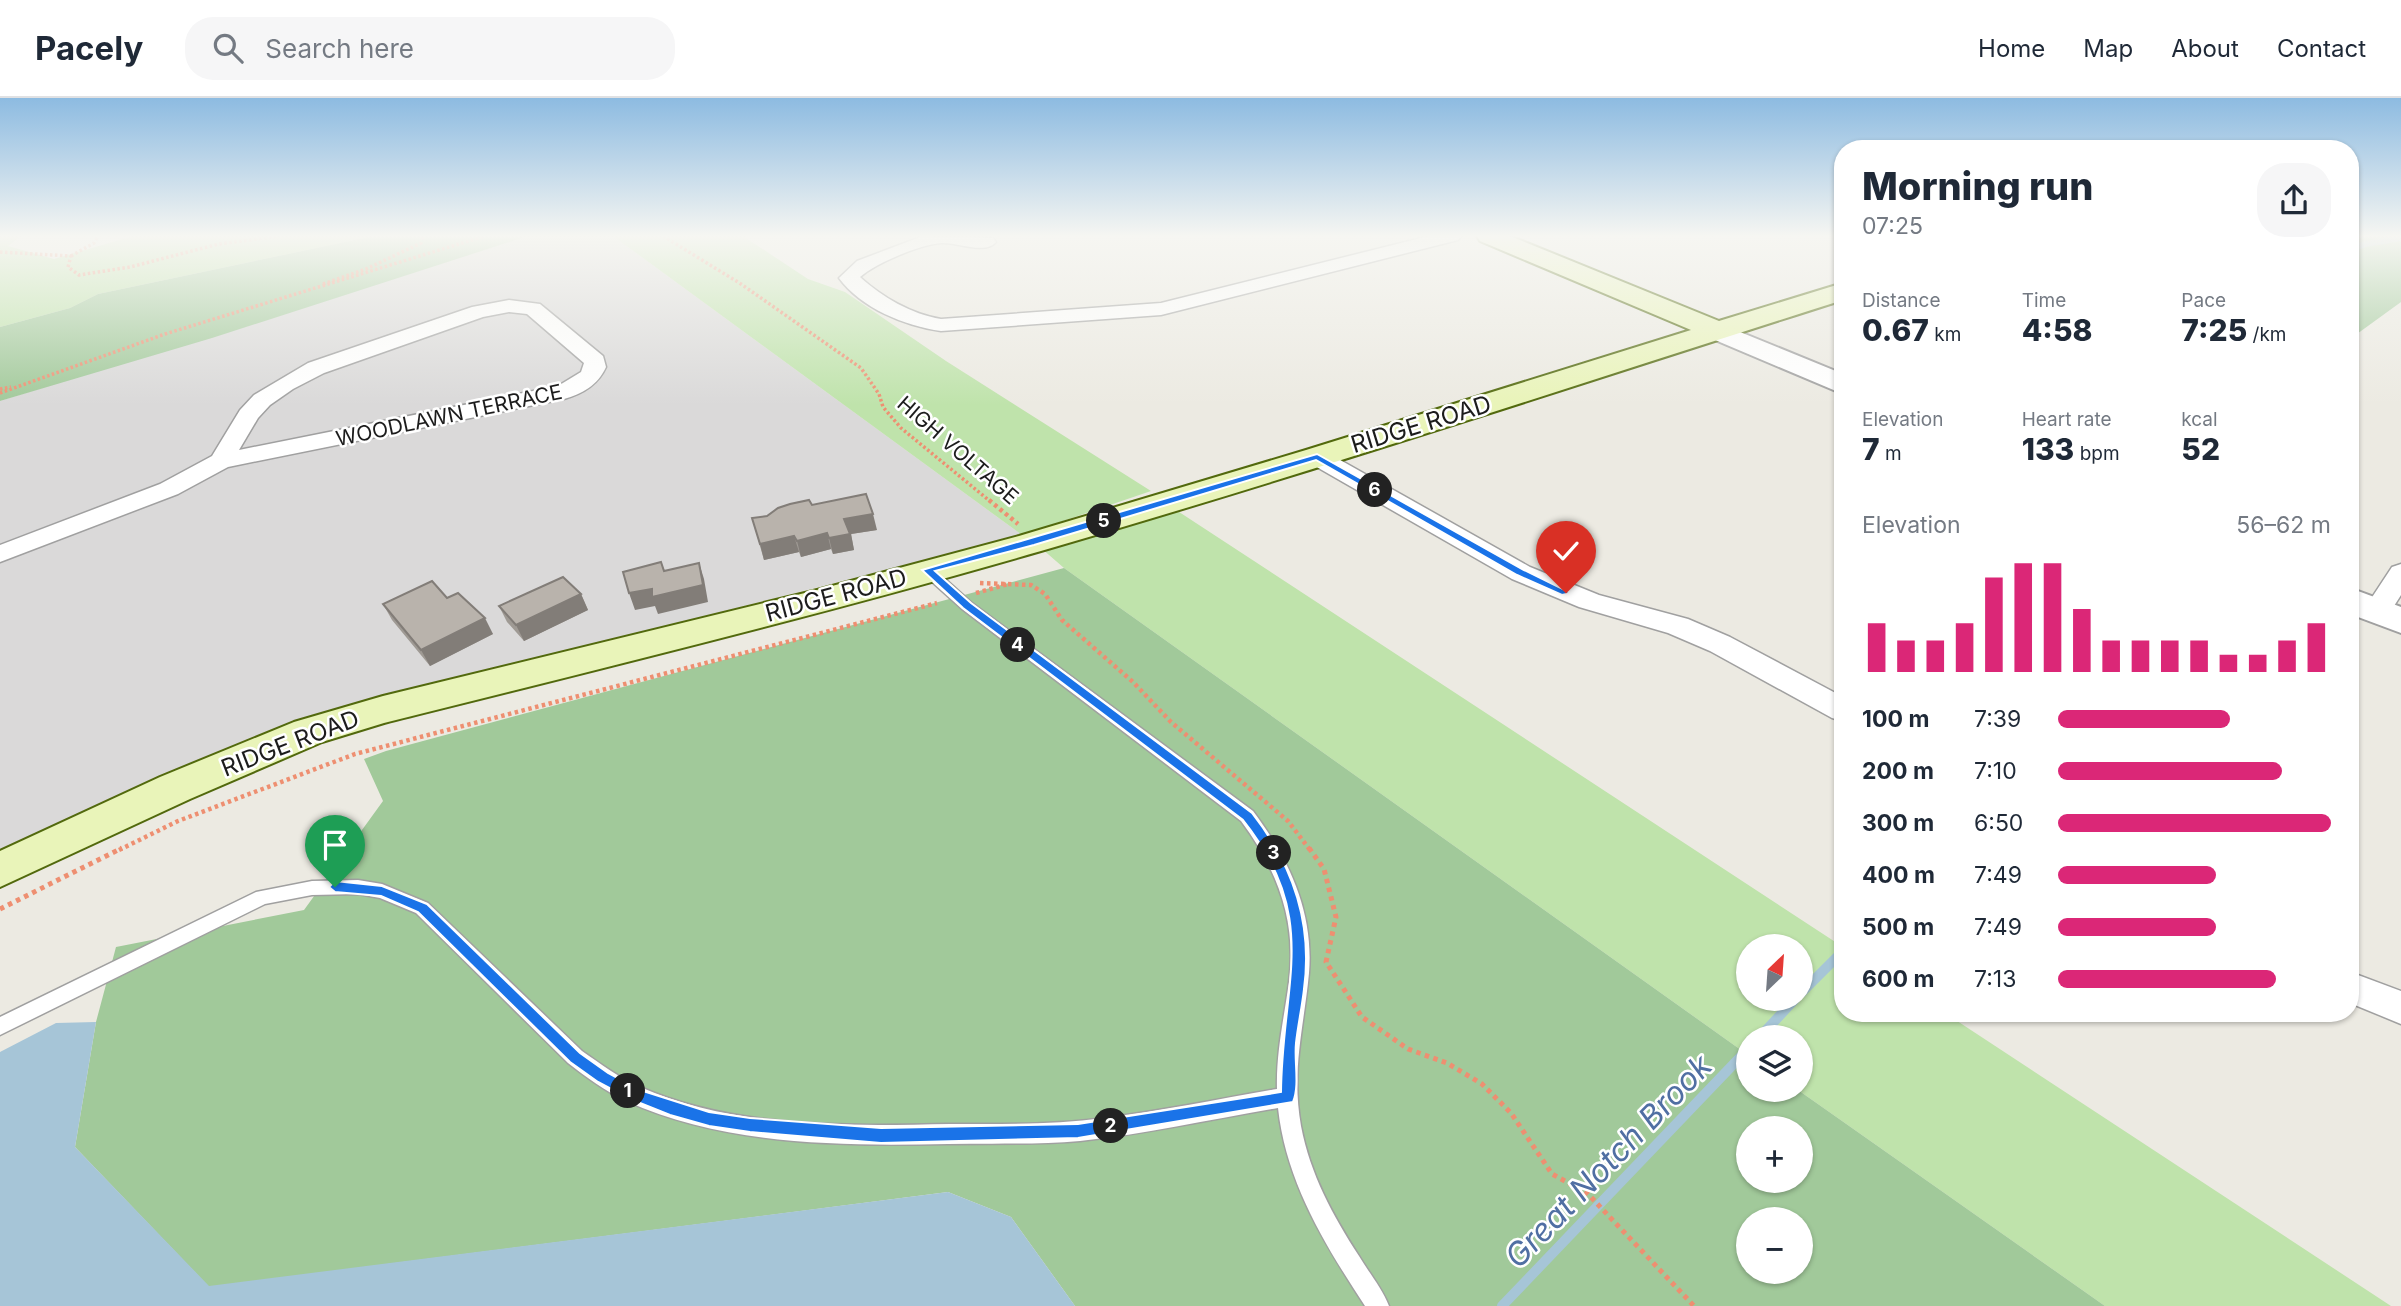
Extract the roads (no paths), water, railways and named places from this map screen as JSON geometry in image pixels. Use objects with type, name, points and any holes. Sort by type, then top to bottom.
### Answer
[{"type":"main road","points":[[1625,292],[1718,331]]},
{"type":"main road","name":"RIDGE ROAD","points":[[0,870],[175,788],[308,732],[383,710],[817,602],[944,586],[1031,543],[1317,457],[1834,294]]},
{"type":"street","points":[[871,292],[903,314],[926,324],[941,325],[1082,313],[1148,312],[1226,292]]},
{"type":"street","name":"WOODLAWN TERRACE","points":[[0,554],[169,489],[221,461],[553,395],[574,388],[589,378],[594,372],[595,361],[539,311],[518,306],[479,311],[316,368],[285,384],[262,400],[248,415],[221,461]]},
{"type":"street","points":[[1718,331],[1834,381]]},
{"type":"street","points":[[1317,457],[1521,573],[1589,601],[1678,626],[1720,644],[1834,705]]},
{"type":"street","points":[[2376,610],[2401,573]]},
{"type":"street","points":[[2359,991],[2401,1008]]},
{"type":"lane","points":[[944,586],[1247,816],[1280,863],[1291,890],[1300,937],[1298,987],[1289,1045],[1288,1097],[1292,1128],[1310,1191],[1325,1224],[1378,1306]]},
{"type":"lane","points":[[0,1026],[262,897],[312,888],[358,887],[382,891],[422,908],[575,1057],[603,1077],[659,1104],[709,1119],[750,1125],[881,1135],[1078,1131],[1288,1097]]},
{"type":"water","points":[[96,1022],[75,1147],[209,1286],[948,1192],[1011,1217],[1075,1306],[0,1306],[0,1052],[56,1023]]},
{"type":"waterway","name":"Great Notch Brook","points":[[1813,981],[1834,960]]},
{"type":"waterway","name":"Great Notch Brook","points":[[1771,1025],[1783,1012]]},
{"type":"waterway","name":"Great Notch Brook","points":[[1502,1306],[1736,1062]]}]
